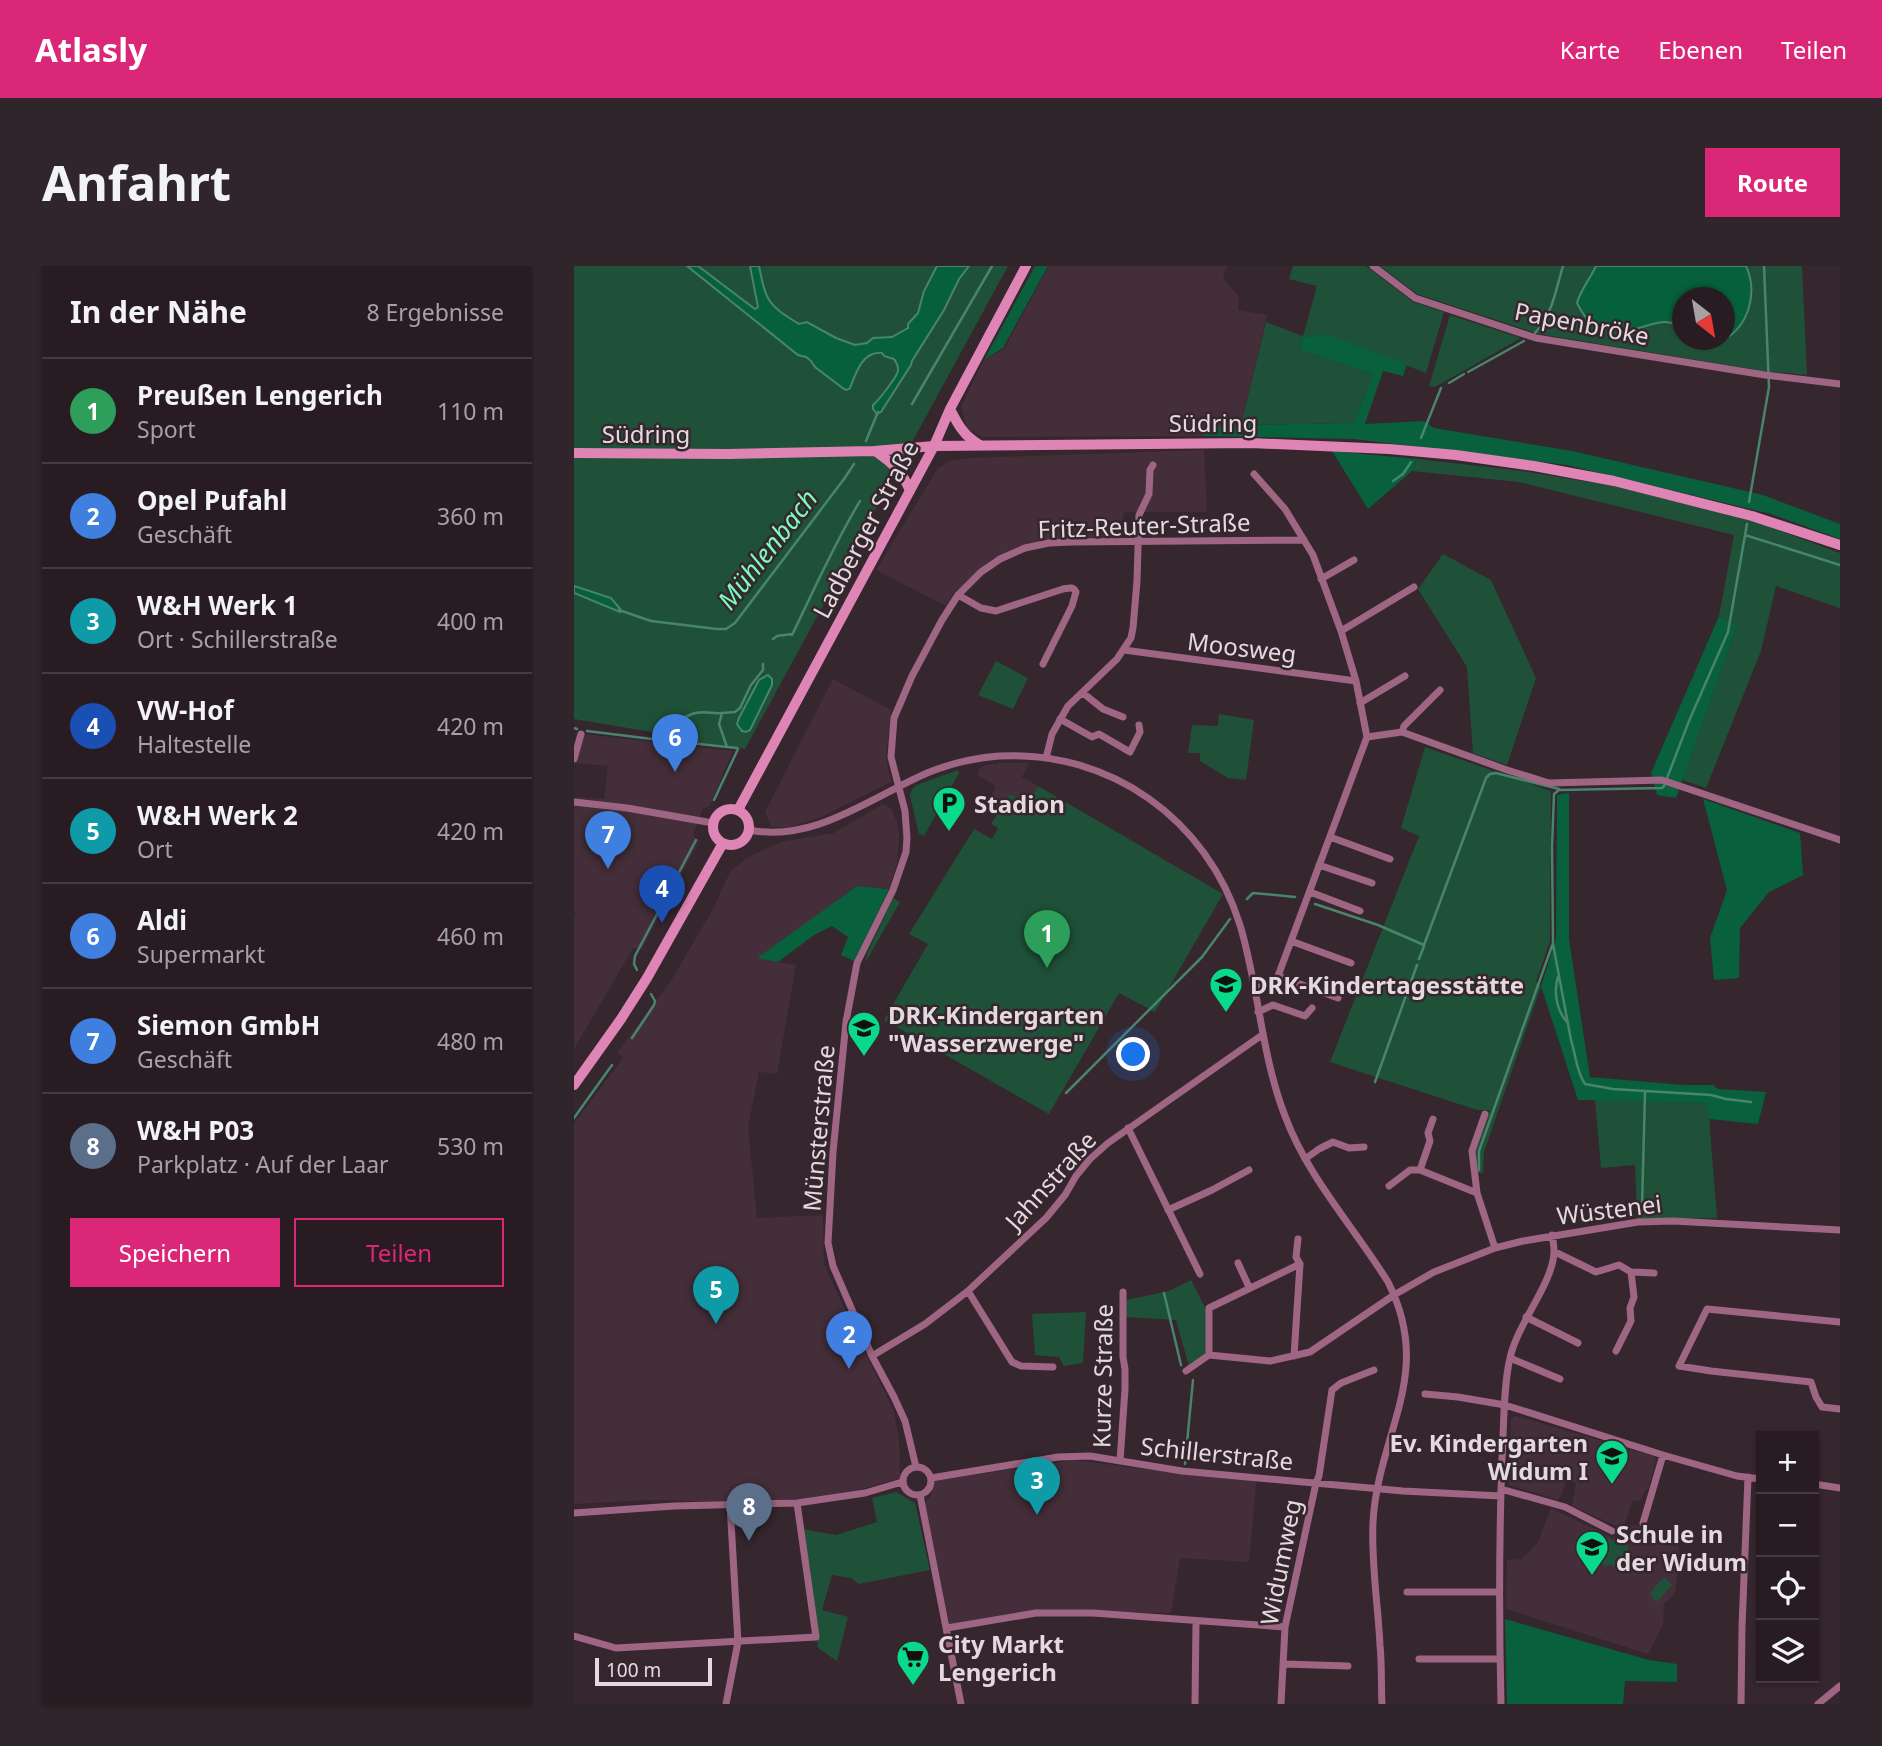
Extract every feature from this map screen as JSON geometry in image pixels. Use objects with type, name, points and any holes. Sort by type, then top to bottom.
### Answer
[{"type":"main road","name":"Ladberger Straße","points":[[738,810],[934,446],[950,409],[1026,266]]},
{"type":"main road","points":[[950,409],[961,431],[980,445]]},
{"type":"main road","name":"Südring","points":[[574,453],[728,454],[874,451],[980,445],[1251,443],[1389,449],[1534,466],[1614,481],[1752,516],[1840,545]]},
{"type":"main road","points":[[874,451],[902,474],[910,491]]},
{"type":"main road","points":[[738,810],[746,816],[749,830],[744,840],[728,845],[715,835],[713,823],[723,811],[738,810]]},
{"type":"main road","points":[[574,1085],[648,978],[723,843]]},
{"type":"street","name":"Papenbröke","points":[[1373,266],[1415,298],[1536,338],[1769,376],[1840,384]]},
{"type":"street","points":[[1046,758],[1052,734],[1068,706],[1124,650],[1133,628],[1139,515],[1149,494],[1150,470],[1153,465]]},
{"type":"street","points":[[1254,474],[1285,509],[1312,555],[1341,631],[1356,681],[1367,737],[1278,976],[1271,985],[1254,988]]},
{"type":"street","name":"Fritz-Reuter-Straße","points":[[897,787],[891,757],[894,718],[912,676],[958,595],[981,572],[1000,559],[1024,548],[1072,541],[1304,540]]},
{"type":"street","points":[[1321,579],[1354,560]]},
{"type":"street","points":[[1341,631],[1413,587]]},
{"type":"street","points":[[958,595],[981,608],[996,611],[1063,589],[1075,589],[1072,606],[1043,664]]},
{"type":"street","name":"Moosweg","points":[[1124,650],[1356,681]]},
{"type":"street","points":[[1360,703],[1405,676]]},
{"type":"street","points":[[1402,732],[1440,690]]},
{"type":"street","points":[[1083,693],[1103,709],[1123,717]]},
{"type":"street","points":[[1060,719],[1092,737],[1099,734],[1130,752],[1140,732],[1139,725]]},
{"type":"street","points":[[1367,737],[1402,732],[1549,783],[1666,782],[1840,840]]},
{"type":"street","points":[[574,760],[581,734]]},
{"type":"street","points":[[749,830],[775,833],[805,830],[940,768],[978,759],[1029,756],[1090,769],[1132,787],[1158,805],[1190,834],[1206,855],[1228,893],[1240,925],[1262,1035],[1282,1108],[1319,1183],[1380,1270],[1401,1312],[1406,1338],[1404,1392],[1374,1507],[1372,1544],[1381,1647],[1382,1704]]},
{"type":"street","name":"Münsterstraße","points":[[897,787],[905,811],[905,852],[894,888],[857,963],[846,1022],[833,1152],[828,1243],[833,1266],[872,1356],[905,1421],[916,1467]]},
{"type":"street","points":[[574,803],[627,808],[713,823]]},
{"type":"street","points":[[1330,837],[1391,859]]},
{"type":"street","points":[[1319,865],[1371,883]]},
{"type":"street","points":[[1310,892],[1360,911]]},
{"type":"street","points":[[1291,941],[1351,963]]},
{"type":"street","points":[[1278,976],[1338,998]]},
{"type":"street","points":[[1258,1012],[1273,1005],[1305,1016],[1312,1008]]},
{"type":"street","name":"Jahnstraße","points":[[872,1356],[926,1324],[968,1291],[1046,1218],[1090,1159],[1108,1143],[1262,1035]]},
{"type":"street","points":[[1485,1114],[1472,1152],[1477,1194],[1495,1248]]},
{"type":"street","points":[[1420,1170],[1430,1141],[1428,1133],[1433,1119]]},
{"type":"street","points":[[1128,1128],[1200,1274]]},
{"type":"street","points":[[1305,1158],[1333,1142],[1349,1148],[1364,1147]]},
{"type":"street","points":[[1168,1210],[1249,1170]]},
{"type":"street","points":[[1389,1186],[1410,1170],[1420,1170],[1477,1194]]},
{"type":"street","name":"Wüstenei","points":[[1209,1355],[1270,1362],[1310,1352],[1394,1295],[1434,1272],[1495,1248],[1552,1235],[1638,1222],[1673,1221],[1840,1230]]},
{"type":"street","points":[[1501,1704],[1501,1493],[1510,1358],[1526,1317],[1546,1280],[1555,1252],[1552,1235]]},
{"type":"street","points":[[1294,1356],[1300,1264],[1296,1257],[1298,1239]]},
{"type":"street","points":[[1555,1252],[1595,1272],[1619,1265],[1631,1272],[1654,1273]]},
{"type":"street","points":[[1238,1263],[1250,1287]]},
{"type":"street","points":[[1186,1371],[1209,1355],[1209,1308],[1300,1264]]},
{"type":"street","points":[[1616,1351],[1631,1321],[1630,1308],[1634,1297],[1631,1272]]},
{"type":"street","points":[[968,1291],[1012,1362],[1021,1366],[1053,1367]]},
{"type":"street","name":"Kurze Straße","points":[[1120,1461],[1125,1389],[1123,1292]]},
{"type":"street","points":[[1840,1322],[1707,1309],[1679,1366],[1811,1382],[1822,1407],[1840,1409]]},
{"type":"street","points":[[1526,1317],[1578,1343]]},
{"type":"street","points":[[1510,1358],[1560,1379]]},
{"type":"street","name":"Widumweg","points":[[1281,1704],[1285,1627],[1319,1476],[1332,1390],[1340,1383],[1374,1370]]},
{"type":"street","points":[[1425,1394],[1505,1405],[1663,1455],[1737,1476],[1756,1478]]},
{"type":"street","points":[[1643,1523],[1663,1455]]},
{"type":"street","name":"Schillerstraße","points":[[931,1478],[1058,1457],[1090,1456],[1182,1472],[1378,1489],[1501,1493],[1565,1507],[1612,1531]]},
{"type":"street","points":[[916,1467],[925,1470],[931,1478],[926,1492],[915,1496],[908,1493],[902,1482],[906,1472],[916,1467]]},
{"type":"street","points":[[1741,1704],[1748,1477]]},
{"type":"street","points":[[574,1513],[674,1506],[797,1503],[865,1493],[902,1482]]},
{"type":"street","points":[[1819,1486],[1840,1488]]},
{"type":"street","points":[[920,1495],[961,1704]]},
{"type":"street","points":[[574,1636],[616,1648],[816,1637],[797,1503]]},
{"type":"street","points":[[726,1704],[738,1642],[730,1504]]},
{"type":"street","points":[[1407,1592],[1499,1592]]},
{"type":"street","points":[[947,1628],[1036,1614],[1093,1613],[1285,1627]]},
{"type":"street","points":[[1195,1704],[1196,1622]]},
{"type":"street","points":[[1419,1659],[1500,1659]]},
{"type":"street","points":[[1283,1664],[1348,1667]]},
{"type":"street","points":[[1818,1704],[1840,1686]]},
{"type":"shaded area","points":[[574,266],[1008,266],[745,749],[656,736],[658,733],[574,719]]},
{"type":"shaded area","points":[[687,266],[698,266],[755,309],[758,307],[750,266],[759,266],[767,295],[781,312],[799,324],[807,322],[855,345],[867,343],[873,338],[892,337],[908,328],[908,324],[918,313],[924,291],[937,266],[969,266],[911,365],[881,412],[877,414],[873,405],[898,371],[894,359],[882,353],[870,355],[861,364],[850,388],[844,389]]},
{"type":"shaded area","points":[[1035,266],[1048,266],[1003,348],[984,360]]},
{"type":"shaded area","points":[[1049,266],[1227,266],[1223,278],[1239,297],[1238,310],[1267,315],[1241,425],[1205,428],[1204,436],[982,437],[967,428],[961,406],[984,360],[1004,349]]},
{"type":"shaded area","points":[[1293,266],[1366,266],[1413,302],[1444,312],[1426,373],[1326,334],[1302,337],[1300,350],[1373,374],[1354,423],[1241,425],[1266,322],[1303,336],[1317,286],[1289,279]]},
{"type":"shaded area","points":[[1380,266],[1596,266],[1581,290],[1631,330],[1657,323],[1670,323],[1672,350],[1735,350],[1735,333],[1748,313],[1749,272],[1746,266],[1802,266],[1807,375],[1764,371],[1539,334],[1417,294]]},
{"type":"shaded area","points":[[1596,266],[1746,266],[1751,286],[1749,307],[1735,331],[1735,287],[1672,287],[1672,323],[1665,322],[1629,330],[1605,327],[1588,320],[1577,303]]},
{"type":"shaded area","points":[[1450,315],[1521,338],[1435,387],[1429,386]]},
{"type":"shaded area","points":[[1326,334],[1407,364],[1403,376],[1383,371],[1365,424],[1424,421],[1434,428],[1572,451],[1763,495],[1840,524],[1840,539],[1771,514],[1567,465],[1354,439],[1204,436],[1204,428],[1354,423],[1373,374],[1300,350],[1302,337]]},
{"type":"shaded area","points":[[1204,450],[1207,512],[1124,512],[1118,539],[1022,546],[990,560],[953,594],[946,606],[876,570],[938,468],[950,461],[970,458]]},
{"type":"shaded area","points":[[1332,451],[1417,459],[1412,471],[1368,509]]},
{"type":"shaded area","points":[[1417,459],[1523,471],[1614,486],[1756,522],[1840,553],[1840,608],[1776,586],[1761,651],[1706,788],[1682,780],[1737,625],[1719,616],[1734,535],[1519,482],[1412,471]]},
{"type":"shaded area","points":[[1443,554],[1491,580],[1536,678],[1507,765],[1473,753],[1467,667],[1418,589]]},
{"type":"shaded area","points":[[574,586],[611,598],[620,612],[574,593]]},
{"type":"shaded area","points":[[1719,616],[1737,625],[1676,798],[1657,795],[1651,773]]},
{"type":"shaded area","points":[[996,661],[1028,678],[1013,709],[978,695]]},
{"type":"shaded area","points":[[768,675],[772,679],[772,685],[750,730],[742,731],[737,724],[739,718],[759,680]]},
{"type":"shaded area","points":[[833,679],[891,710],[886,758],[891,782],[819,818],[790,827],[771,827],[765,812]]},
{"type":"shaded area","points":[[1219,714],[1254,720],[1246,780],[1228,778],[1200,761],[1200,753],[1188,753],[1192,725],[1218,726]]},
{"type":"shaded area","points":[[584,734],[733,751],[709,807],[703,808],[693,835],[699,841],[642,949],[633,948],[574,1049],[574,797],[604,799],[608,766],[576,763]]},
{"type":"shaded area","points":[[1425,747],[1551,791],[1550,941],[1536,982],[1541,986],[1484,1152],[1483,1173],[1478,1173],[1476,1152],[1490,1110],[1477,1110],[1330,1062],[1419,836],[1401,828]]},
{"type":"shaded area","points":[[1029,763],[1022,777],[1038,786],[1028,804],[1018,799],[1001,810],[988,802],[996,786],[978,773],[985,765]]},
{"type":"shaded area","points":[[958,770],[959,773],[924,836],[919,834],[910,796],[912,790],[919,784]]},
{"type":"shaded area","points":[[1038,786],[1223,894],[1155,1012],[1119,993],[1049,1114],[884,1020],[928,944],[909,934],[974,829],[992,839],[998,828],[991,824],[1010,794],[1028,804]]},
{"type":"shaded area","points":[[1569,793],[1569,939],[1590,1077],[1713,1085],[1718,1089],[1766,1092],[1758,1124],[1709,1119],[1707,1103],[1578,1100],[1541,986],[1556,939],[1557,795]]},
{"type":"shaded area","points":[[1703,799],[1800,833],[1803,875],[1769,892],[1740,928],[1739,978],[1714,980],[1710,938],[1727,890]]},
{"type":"shaded area","points":[[883,804],[891,808],[899,835],[897,863],[889,889],[857,886],[758,958],[796,965],[777,1074],[759,1072],[748,1127],[757,1218],[823,1215],[824,1264],[894,1411],[899,1440],[900,1478],[859,1490],[797,1499],[731,1502],[648,1500],[574,1504],[574,1123],[623,1058],[617,1053],[672,979],[712,911],[730,872],[746,858],[781,842],[834,833]]},
{"type":"shaded area","points":[[857,886],[889,889],[854,961],[841,955],[848,937],[832,926],[814,935],[778,962],[757,958]]},
{"type":"shaded area","points":[[893,898],[900,902],[865,963],[867,954]]},
{"type":"shaded area","points":[[1595,1100],[1708,1103],[1717,1218],[1637,1219],[1635,1165],[1601,1168]]},
{"type":"shaded area","points":[[1191,1280],[1207,1311],[1207,1354],[1189,1366],[1176,1320],[1126,1317],[1126,1300],[1169,1291]]},
{"type":"shaded area","points":[[1086,1312],[1083,1363],[1064,1366],[1059,1357],[1035,1355],[1032,1314]]},
{"type":"shaded area","points":[[1516,1416],[1653,1456],[1656,1460],[1648,1490],[1646,1489],[1640,1501],[1633,1500],[1623,1529],[1572,1506],[1576,1483],[1566,1480],[1558,1500],[1509,1485],[1511,1419]]},
{"type":"shaded area","points":[[1075,1460],[1190,1475],[1257,1474],[1249,1562],[1180,1558],[1171,1613],[1036,1612],[950,1627],[925,1503],[931,1496],[933,1481]]},
{"type":"shaded area","points":[[896,1492],[915,1503],[930,1570],[859,1584],[851,1578],[832,1575],[822,1610],[848,1617],[837,1661],[818,1648],[802,1529],[836,1535],[877,1522],[872,1498]]},
{"type":"shaded area","name":"Schule in der Widum","points":[[1551,1508],[1613,1538],[1619,1537],[1627,1524],[1676,1535],[1680,1555],[1675,1594],[1664,1603],[1663,1625],[1648,1654],[1506,1609],[1507,1560],[1522,1559],[1538,1542]]},
{"type":"shaded area","points":[[1605,1538],[1628,1545],[1629,1559],[1618,1569],[1610,1564],[1598,1564]]},
{"type":"shaded area","points":[[1664,1577],[1672,1585],[1657,1602],[1649,1594]]},
{"type":"shaded area","points":[[1505,1619],[1649,1660],[1677,1664],[1677,1682],[1625,1681],[1623,1704],[1507,1704]]},
{"type":"waterway","points":[[912,404],[992,266]]},
{"type":"waterway","points":[[1535,333],[1549,310],[1563,266]]},
{"type":"waterway","points":[[1749,502],[1769,387],[1764,266]]},
{"type":"waterway","points":[[1468,372],[1524,341]]},
{"type":"waterway","points":[[1449,383],[1464,374]]},
{"type":"waterway","points":[[1421,438],[1441,388]]},
{"type":"waterway","name":"Mühlenbach","points":[[866,441],[878,412]]},
{"type":"waterway","points":[[1393,481],[1403,474],[1411,462]]},
{"type":"waterway","name":"Mühlenbach","points":[[619,610],[651,621],[726,629],[735,623],[854,464]]},
{"type":"waterway","points":[[792,635],[860,501]]},
{"type":"waterway","points":[[1479,1170],[1479,1151],[1553,943],[1554,794],[1559,790],[1664,786],[1728,632],[1747,524]]},
{"type":"waterway","points":[[1745,535],[1840,565]]},
{"type":"waterway","points":[[773,639],[792,634]]},
{"type":"waterway","points":[[737,748],[727,747],[719,724],[722,713],[735,712],[740,708],[751,685],[763,670],[763,664]]},
{"type":"waterway","points":[[587,731],[652,739],[692,714],[722,713]]},
{"type":"waterway","points":[[655,739],[727,747]]},
{"type":"waterway","points":[[714,800],[738,749]]},
{"type":"waterway","points":[[1315,904],[1378,925],[1424,945],[1486,778],[1496,773],[1559,789]]},
{"type":"waterway","points":[[637,970],[634,964],[635,956],[696,840]]},
{"type":"waterway","points":[[1247,899],[1253,893],[1295,897]]},
{"type":"waterway","points":[[1066,1093],[1202,957],[1230,919]]},
{"type":"waterway","points":[[1553,944],[1571,1040],[1585,1084],[1613,1089],[1711,1095],[1751,1102]]},
{"type":"waterway","points":[[1419,959],[1424,946]]},
{"type":"waterway","points":[[1375,1082],[1417,965]]},
{"type":"waterway","points":[[1558,977],[1557,1001],[1568,1023]]},
{"type":"waterway","points":[[632,1038],[654,1005],[651,994]]},
{"type":"waterway","points":[[574,1118],[612,1065]]},
{"type":"waterway","points":[[1642,1207],[1645,1092]]},
{"type":"waterway","points":[[1164,1293],[1181,1365]]},
{"type":"waterway","points":[[1185,1464],[1193,1380]]},
{"type":"place","name":"Aldi","points":[[675,772]]},
{"type":"place","name":"Stadion","points":[[949,833]]},
{"type":"place","name":"Siemon GmbH","points":[[608,869]]},
{"type":"place","name":"VW-Hof","points":[[662,923]]},
{"type":"place","name":"Preußen Lengerich","points":[[1047,968]]},
{"type":"place","name":"DRK-Kindertagesstätte","points":[[1226,1014]]},
{"type":"place","name":"DRK-Kindergarten \"Wasserzwerge\"","points":[[864,1058]]},
{"type":"place","name":"W&H Werk 2","points":[[716,1324]]},
{"type":"place","name":"Opel Pufahl","points":[[849,1369]]},
{"type":"place","name":"Ev. Kindergarten Widum I","points":[[1612,1486]]},
{"type":"place","name":"W&H Werk 1","points":[[1037,1515]]},
{"type":"place","name":"W&H P03","points":[[749,1541]]},
{"type":"place","name":"Schule in der Widum","points":[[1592,1577]]},
{"type":"place","name":"City Markt Lengerich","points":[[913,1687]]}]
